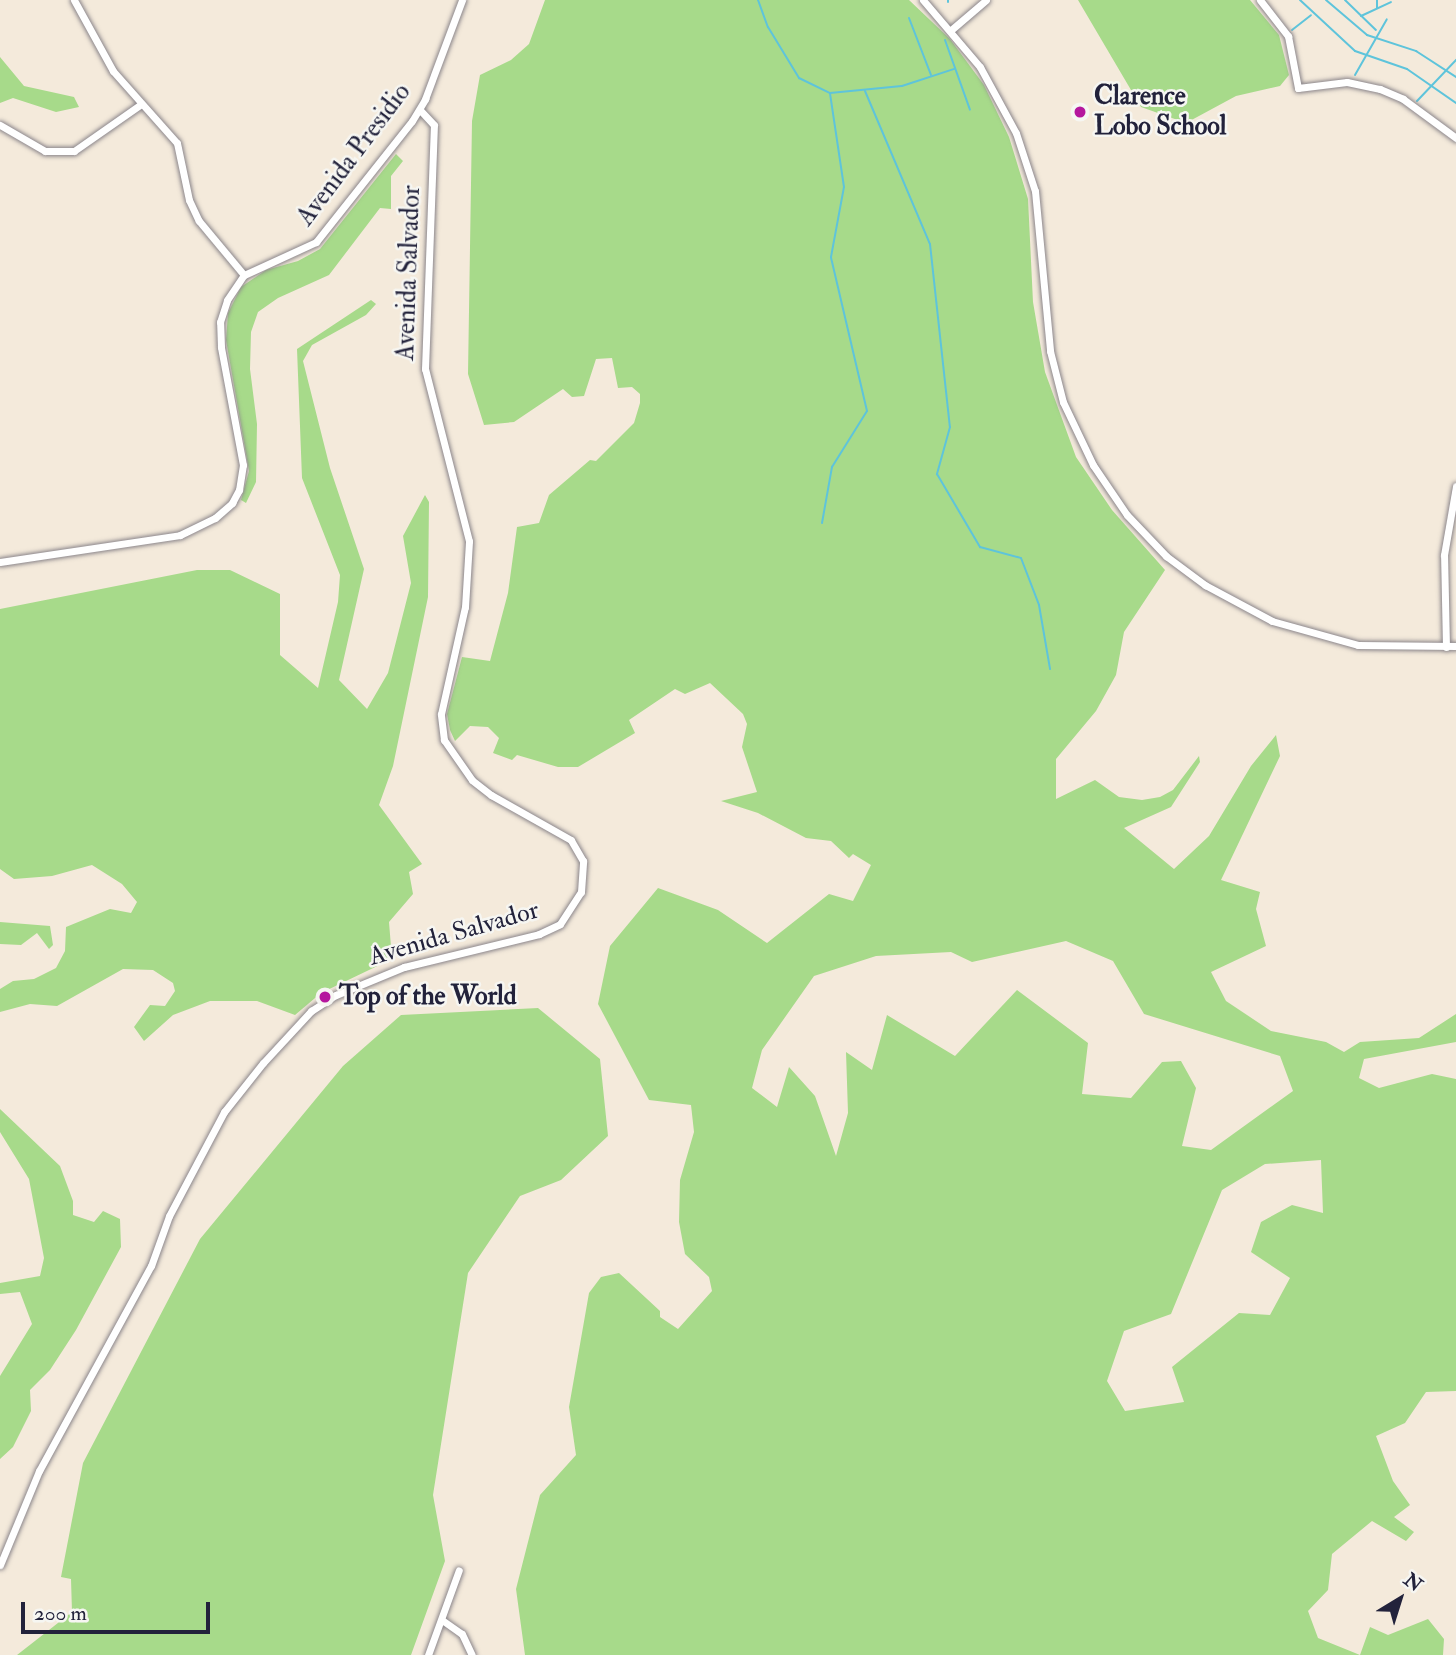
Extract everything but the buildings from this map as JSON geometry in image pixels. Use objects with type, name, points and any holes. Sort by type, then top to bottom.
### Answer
[{"type":"street","points":[[0,562],[180,535],[215,518],[232,503],[239,490],[243,465],[220,321],[227,300],[244,275],[199,220],[189,200],[177,144],[140,105],[88,33],[74,0]]},
{"type":"street","name":"Avenida Presidio","points":[[244,275],[316,242],[420,110],[462,0]]},
{"type":"street","points":[[923,0],[951,30],[998,96],[1027,162],[1041,231],[1050,351],[1063,402],[1093,466],[1127,515],[1166,556],[1205,585],[1272,621],[1358,645],[1456,646]]},
{"type":"street","points":[[951,30],[986,0]]},
{"type":"street","points":[[1260,0],[1288,36],[1298,88],[1346,82],[1380,89],[1403,99],[1456,138]]},
{"type":"street","points":[[0,125],[45,150],[74,151],[140,105]]},
{"type":"street","name":"Avenida Salvador","points":[[0,1562],[39,1471],[151,1266],[169,1216],[224,1112],[263,1062],[311,1011],[335,995],[404,967],[539,934],[559,924],[581,892],[583,861],[571,840],[491,795],[472,780],[444,740],[440,714],[465,607],[469,541],[425,369],[434,125],[420,110]]},
{"type":"street","points":[[1446,647],[1444,555],[1456,486]]},
{"type":"street","points":[[428,1655],[459,1570]]},
{"type":"street","points":[[442,1620],[462,1634],[472,1655]]},
{"type":"green space","points":[[545,0],[909,0],[950,39],[984,85],[1009,137],[1028,199],[1033,302],[1045,372],[1076,457],[1112,510],[1165,570],[1124,632],[1116,675],[1096,711],[1056,759],[1056,799],[1095,780],[1119,797],[1142,800],[1160,797],[1173,790],[1199,756],[1200,762],[1171,807],[1124,828],[1174,869],[1209,836],[1251,766],[1276,735],[1280,756],[1221,880],[1260,892],[1256,909],[1266,946],[1211,972],[1226,1001],[1271,1031],[1326,1042],[1344,1052],[1360,1042],[1419,1038],[1456,1014],[1456,1042],[1364,1059],[1359,1078],[1379,1088],[1432,1074],[1456,1079],[1456,1391],[1426,1392],[1405,1423],[1376,1436],[1393,1481],[1410,1505],[1394,1517],[1414,1532],[1406,1541],[1372,1521],[1332,1554],[1328,1590],[1308,1611],[1318,1638],[1360,1655],[525,1655],[516,1589],[540,1495],[576,1455],[569,1407],[589,1293],[601,1277],[619,1273],[660,1311],[660,1317],[678,1329],[712,1291],[709,1277],[685,1254],[679,1222],[680,1180],[694,1132],[691,1105],[649,1100],[598,1004],[610,946],[658,888],[718,910],[767,943],[829,894],[853,901],[871,865],[853,854],[849,858],[831,841],[806,838],[758,813],[721,801],[757,792],[742,747],[747,724],[743,714],[710,683],[685,694],[675,689],[629,720],[635,733],[578,767],[558,767],[517,755],[512,760],[493,753],[499,738],[488,727],[470,726],[455,741],[450,730],[447,714],[462,657],[490,661],[508,593],[517,527],[539,523],[549,495],[590,460],[596,461],[634,423],[640,403],[640,394],[632,387],[618,388],[612,358],[596,359],[584,396],[572,397],[563,389],[514,422],[484,425],[468,374],[472,121],[480,75],[511,60],[529,44]],"holes":[[[1066,941],[1113,961],[1144,1014],[1280,1056],[1293,1091],[1211,1150],[1182,1146],[1196,1088],[1181,1061],[1162,1062],[1131,1098],[1082,1094],[1088,1043],[1017,990],[955,1056],[887,1015],[872,1070],[846,1052],[848,1113],[836,1156],[815,1096],[789,1067],[777,1107],[752,1088],[762,1050],[814,976],[876,956],[951,952],[972,962]],[[1321,1160],[1323,1213],[1292,1205],[1261,1222],[1251,1252],[1290,1278],[1270,1315],[1239,1313],[1172,1367],[1184,1402],[1125,1411],[1107,1381],[1124,1331],[1171,1314],[1222,1190],[1265,1164]]]},
{"type":"green space","points":[[1078,0],[1250,0],[1279,35],[1289,75],[1280,86],[1236,96],[1186,123],[1141,107]]},
{"type":"green space","points":[[0,57],[24,86],[74,97],[79,107],[56,112],[13,98],[0,103]]},
{"type":"green space","points":[[396,154],[403,161],[391,176],[391,209],[380,208],[329,275],[278,298],[258,312],[251,332],[250,369],[257,424],[256,482],[246,503],[241,500],[249,471],[226,340],[228,313],[241,287],[266,270],[298,261],[320,249]]},
{"type":"green space","points":[[371,300],[376,304],[366,315],[312,345],[303,361],[330,468],[364,569],[339,680],[367,709],[388,673],[411,583],[403,536],[425,495],[429,502],[428,597],[393,766],[379,805],[422,864],[409,872],[413,894],[389,922],[392,959],[321,993],[295,1015],[257,1001],[210,1001],[173,1015],[144,1041],[134,1027],[150,1005],[165,1006],[175,991],[173,983],[153,970],[123,969],[57,1006],[30,1004],[0,1012],[0,989],[13,981],[34,979],[56,968],[65,951],[66,927],[110,909],[131,913],[137,902],[122,884],[92,865],[52,876],[14,879],[0,869],[0,609],[197,570],[230,570],[280,594],[280,655],[318,688],[338,602],[340,575],[302,478],[297,349]]},
{"type":"green space","points":[[0,922],[50,926],[53,945],[49,949],[37,933],[21,945],[0,944]]},
{"type":"green space","points":[[538,1008],[600,1059],[608,1136],[561,1180],[520,1196],[468,1273],[433,1495],[445,1561],[411,1655],[17,1655],[72,1612],[71,1579],[61,1577],[83,1463],[200,1239],[343,1066],[401,1015]]},
{"type":"green space","points":[[0,1109],[60,1166],[73,1201],[73,1215],[94,1222],[103,1211],[120,1219],[121,1247],[76,1330],[50,1370],[30,1390],[31,1411],[13,1447],[0,1459],[0,1376],[32,1324],[20,1292],[0,1294],[0,1283],[40,1276],[44,1258],[29,1179],[0,1132]]},
{"type":"green space","points":[[1428,1619],[1444,1639],[1443,1655],[1360,1655],[1370,1627],[1388,1635]]},
{"type":"waterway","points":[[758,0],[768,27],[799,78],[830,93],[902,86],[954,69]]},
{"type":"waterway","points":[[1300,0],[1355,51],[1407,69],[1456,103]]},
{"type":"waterway","points":[[1326,0],[1367,35],[1416,51],[1456,77]]},
{"type":"waterway","points":[[1345,0],[1376,30]]},
{"type":"waterway","points":[[1377,0],[1377,8]]},
{"type":"waterway","points":[[1361,16],[1391,2]]},
{"type":"waterway","points":[[1292,30],[1311,15]]},
{"type":"waterway","points":[[909,18],[931,75]]},
{"type":"waterway","points":[[1355,75],[1387,19]]},
{"type":"waterway","points":[[945,40],[970,110]]},
{"type":"waterway","points":[[1417,101],[1456,60]]},
{"type":"waterway","points":[[865,91],[930,244],[950,427],[937,474],[980,547],[1021,558],[1039,605],[1050,669]]},
{"type":"waterway","points":[[822,523],[832,467],[867,411],[831,257],[844,187],[830,93]]},
{"type":"place","name":"Clarence Lobo School","points":[[1080,112]]},
{"type":"place","name":"Top of the World","points":[[325,997]]}]
